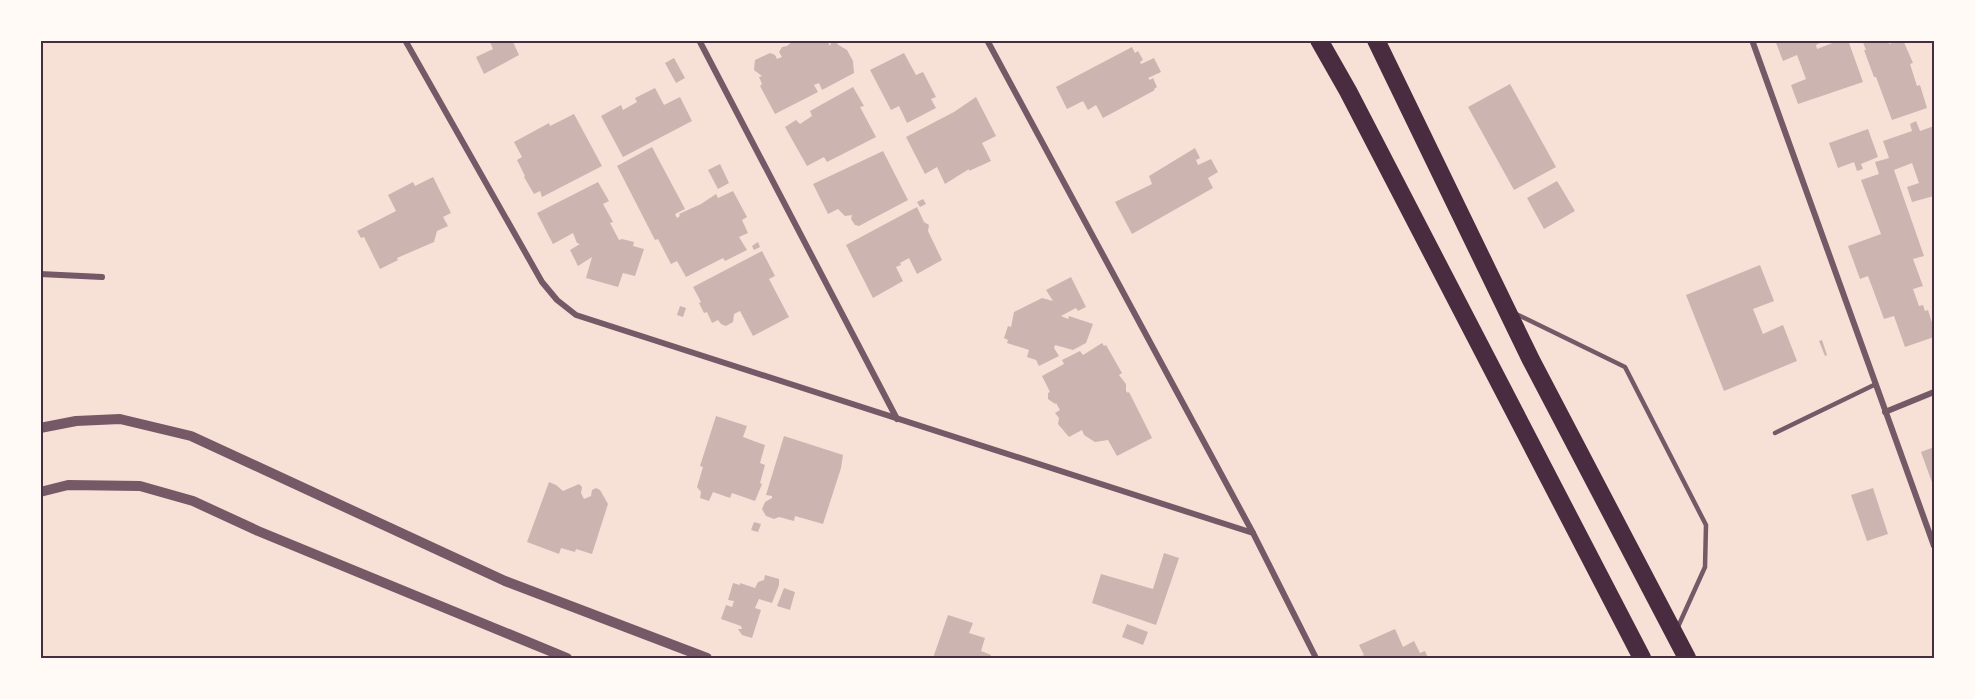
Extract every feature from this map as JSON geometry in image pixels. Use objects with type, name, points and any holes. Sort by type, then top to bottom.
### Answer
[{"type":"highway","points":[[1308,40],[1348,91]]},
{"type":"highway","points":[[1319,40],[1348,91],[1642,658]]},
{"type":"highway","points":[[1376,40],[1531,360],[1687,658]]},
{"type":"highway","points":[[1381,40],[1394,77]]},
{"type":"street","points":[[405,40],[542,282],[556,300],[576,315],[1252,533]]},
{"type":"street","points":[[699,40],[897,419]]},
{"type":"street","points":[[987,40],[1252,533],[1316,658]]},
{"type":"street","points":[[1752,40],[1935,546]]},
{"type":"street","points":[[40,274],[102,277]]},
{"type":"street","points":[[1885,412],[1935,392]]},
{"type":"street","points":[[40,429],[76,421],[120,419],[191,436],[505,581],[707,658]]},
{"type":"street","points":[[40,492],[68,485],[140,486],[193,501],[269,536],[567,658]]},
{"type":"lane","points":[[1506,309],[1625,367],[1706,525],[1705,567],[1674,635]]},
{"type":"lane","points":[[1775,433],[1875,384]]},
{"type":"building","points":[[489,40],[512,40],[519,55],[484,74],[476,57],[493,49]]},
{"type":"building","points":[[794,40],[827,40],[830,46],[832,40],[840,40],[837,44],[847,50],[853,61],[854,73],[822,90],[819,83],[814,85],[818,92],[775,114],[760,86],[762,84],[759,77],[762,76],[754,70],[755,60],[770,53],[777,59],[782,57],[779,52],[782,47]]},
{"type":"building","points":[[1775,40],[1826,40],[1816,45],[1817,49],[1840,40],[1848,40],[1863,82],[1798,104],[1791,85],[1806,79],[1797,55],[1783,61]]},
{"type":"building","points":[[1862,40],[1888,40],[1889,44],[1903,40],[1913,63],[1910,64],[1917,86],[1920,85],[1927,108],[1892,120]]},
{"type":"building","points":[[1132,47],[1135,53],[1138,51],[1143,60],[1141,64],[1154,58],[1161,72],[1148,78],[1150,80],[1153,78],[1157,87],[1155,90],[1103,118],[1096,105],[1088,110],[1083,101],[1067,109],[1056,87]]},
{"type":"building","points":[[904,53],[916,75],[923,72],[936,97],[931,99],[936,108],[907,123],[899,106],[891,110],[870,70]]},
{"type":"building","points":[[674,58],[685,78],[676,83],[665,63]]},
{"type":"building","points":[[1510,84],[1556,167],[1514,190],[1468,107]]},
{"type":"building","points":[[853,87],[864,106],[860,107],[876,137],[827,162],[824,157],[807,166],[785,127],[796,120],[800,124],[812,116],[810,111]]},
{"type":"building","points":[[655,88],[664,105],[680,97],[692,121],[623,157],[601,116],[621,105],[623,110],[637,102],[635,98]]},
{"type":"building","points":[[976,97],[996,136],[982,143],[991,161],[969,171],[969,169],[945,184],[937,167],[925,174],[906,137],[954,112]]},
{"type":"building","points":[[574,114],[602,166],[542,197],[540,191],[534,194],[517,160],[522,157],[514,142],[549,123],[550,126]]},
{"type":"building","points":[[1916,121],[1920,131],[1934,126],[1934,196],[1912,202],[1907,187],[1919,183],[1912,163],[1894,170],[1924,256],[1913,259],[1923,286],[1913,289],[1919,306],[1923,305],[1925,311],[1928,310],[1934,337],[1905,347],[1894,316],[1884,319],[1868,276],[1860,279],[1848,246],[1881,234],[1861,180],[1879,174],[1875,162],[1889,158],[1883,141],[1912,131],[1910,124]]},
{"type":"building","points":[[1868,129],[1878,157],[1861,164],[1863,169],[1857,171],[1854,162],[1838,168],[1829,143]]},
{"type":"building","points":[[652,147],[685,209],[675,214],[677,218],[679,214],[716,194],[718,198],[733,191],[747,217],[742,220],[748,233],[739,237],[747,250],[725,261],[723,258],[686,277],[677,261],[671,264],[658,239],[655,240],[617,166]]},
{"type":"building","points":[[1195,148],[1200,158],[1196,160],[1198,165],[1211,159],[1218,172],[1208,178],[1213,188],[1132,234],[1115,202],[1152,184],[1149,176]]},
{"type":"building","points":[[883,151],[908,200],[859,226],[855,225],[851,219],[852,215],[845,216],[838,209],[828,214],[813,184]]},
{"type":"building","points":[[720,164],[729,183],[718,189],[708,170]]},
{"type":"building","points":[[433,177],[451,213],[443,217],[448,226],[437,231],[434,242],[397,258],[398,260],[380,269],[364,237],[361,238],[357,231],[396,211],[388,195],[413,182],[415,186]]},
{"type":"building","points":[[1557,181],[1575,211],[1544,229],[1527,198]]},
{"type":"building","points":[[598,182],[609,201],[603,204],[613,222],[610,223],[619,240],[634,242],[633,246],[644,249],[635,276],[623,273],[618,287],[586,278],[592,257],[578,266],[570,250],[580,244],[577,243],[573,233],[553,244],[537,213]]},
{"type":"building","points":[[923,199],[926,204],[920,207],[917,202]]},
{"type":"building","points":[[917,207],[924,222],[929,225],[928,231],[942,260],[917,274],[909,258],[896,267],[903,281],[873,298],[846,245]]},
{"type":"building","points":[[758,242],[760,247],[754,250],[752,246]]},
{"type":"building","points":[[762,251],[775,276],[769,279],[789,317],[753,336],[740,311],[734,314],[733,322],[726,326],[718,320],[712,323],[707,312],[704,313],[693,287]]},
{"type":"building","points":[[1760,265],[1774,301],[1753,309],[1763,334],[1783,325],[1797,361],[1724,391],[1686,295]]},
{"type":"building","points":[[1071,277],[1086,307],[1078,311],[1076,308],[1061,316],[1068,319],[1069,316],[1093,324],[1086,343],[1073,350],[1055,345],[1054,348],[1059,356],[1039,366],[1036,360],[1027,357],[1029,350],[1007,343],[1008,340],[1004,338],[1008,326],[1011,327],[1014,312],[1042,298],[1053,301],[1046,290]]},
{"type":"building","points":[[680,306],[686,308],[683,317],[677,315]]},
{"type":"building","points":[[1822,340],[1827,355],[1825,356],[1819,341]]},
{"type":"building","points":[[1102,343],[1106,345],[1122,373],[1119,375],[1126,384],[1126,391],[1129,392],[1152,438],[1117,456],[1108,440],[1095,442],[1084,435],[1082,430],[1069,437],[1058,424],[1059,418],[1055,413],[1060,410],[1056,403],[1048,399],[1050,392],[1042,376],[1064,364],[1062,360],[1080,351],[1083,355]]},
{"type":"building","points":[[716,416],[747,426],[743,437],[765,445],[760,463],[765,465],[760,483],[762,484],[755,501],[732,493],[730,498],[713,492],[709,501],[700,498],[701,492],[697,487],[703,467],[700,466]]},
{"type":"building","points":[[784,436],[843,455],[823,524],[795,516],[794,521],[779,517],[774,519],[766,516],[762,509],[765,502],[772,498],[766,495]]},
{"type":"building","points":[[1934,447],[1934,488],[1921,452]]},
{"type":"building","points":[[549,482],[563,491],[579,484],[582,487],[581,493],[584,499],[591,496],[592,490],[596,488],[600,490],[608,504],[592,554],[576,549],[575,552],[561,548],[559,554],[527,542]]},
{"type":"building","points":[[1873,488],[1888,534],[1867,541],[1851,495]]},
{"type":"building","points":[[754,522],[761,524],[758,532],[751,530]]},
{"type":"building","points":[[1164,553],[1179,558],[1156,625],[1092,603],[1101,574],[1153,589]]},
{"type":"building","points":[[765,575],[779,579],[779,585],[772,603],[759,599],[755,608],[761,610],[752,638],[742,635],[738,629],[742,629],[741,626],[721,619],[726,605],[732,607],[734,601],[728,600],[733,583],[755,588],[758,582],[764,580]]},
{"type":"building","points":[[784,588],[795,592],[790,610],[777,606]]},
{"type":"building","points":[[948,615],[973,623],[969,633],[985,638],[981,651],[991,655],[990,658],[933,658]]},
{"type":"building","points":[[1127,624],[1148,632],[1143,645],[1122,637]]},
{"type":"building","points":[[1395,629],[1403,647],[1414,641],[1420,653],[1425,651],[1428,658],[1357,658],[1364,655],[1359,645]]}]
